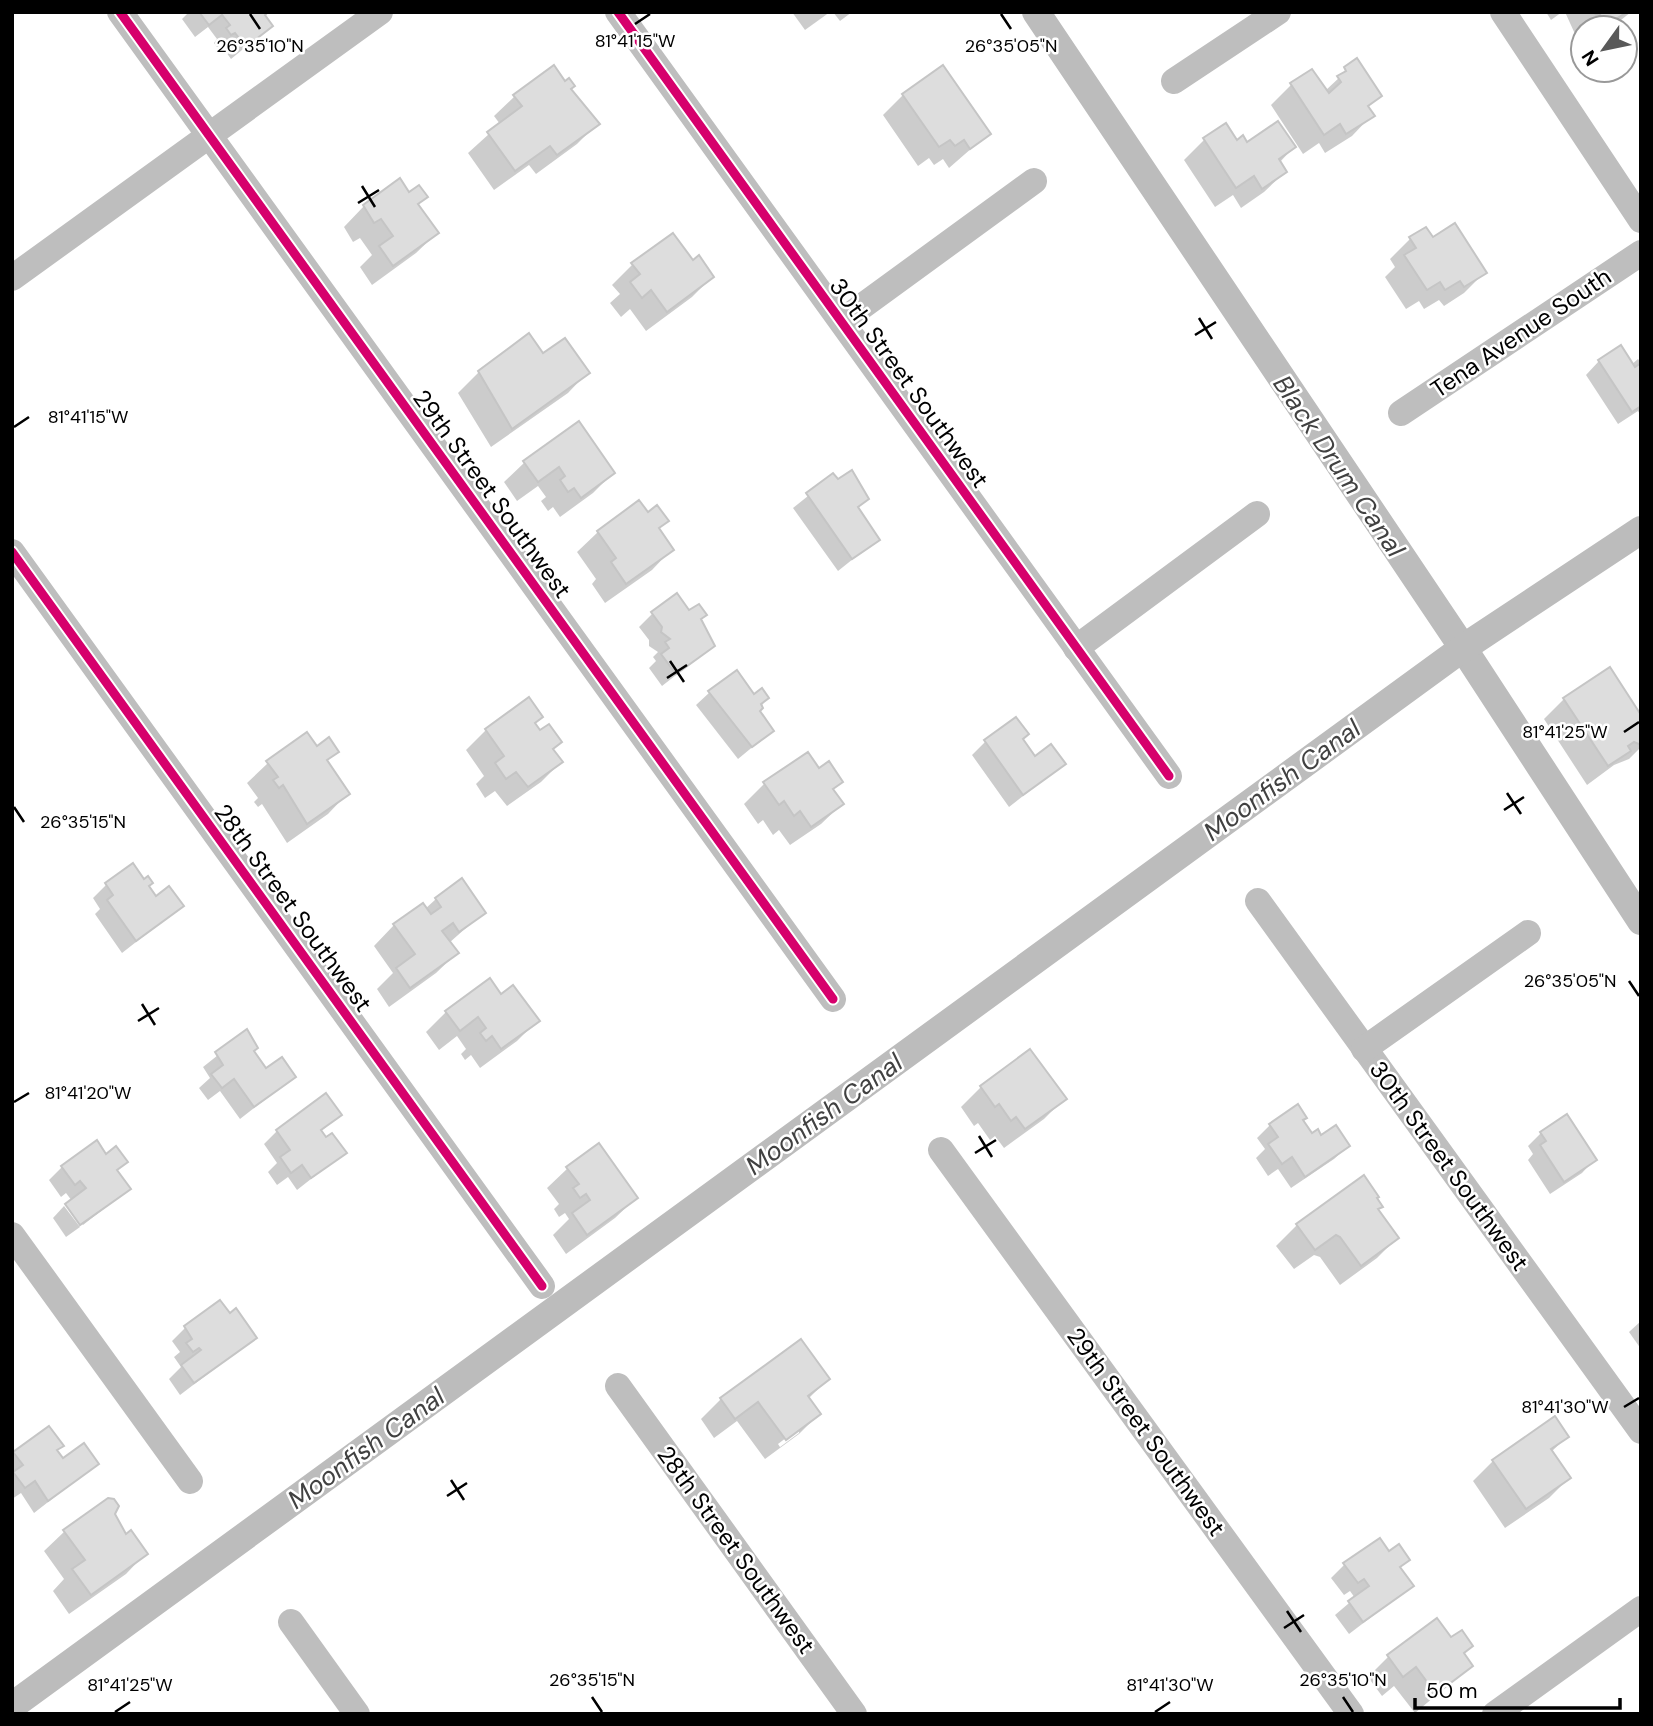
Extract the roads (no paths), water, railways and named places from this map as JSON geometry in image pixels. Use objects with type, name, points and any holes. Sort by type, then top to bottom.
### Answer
[{"type":"street","name":"29th Street Southwest","points":[[120,12],[833,999]]},
{"type":"street","points":[[12,278],[380,12]]},
{"type":"street","name":"30th Street Southwest","points":[[618,12],[1169,776]]},
{"type":"street","points":[[1174,81],[1278,12]]},
{"type":"street","points":[[1503,12],[1641,220]]},
{"type":"street","points":[[842,321],[1034,181]]},
{"type":"street","name":"Tena Avenue South","points":[[1401,413],[1641,253]]},
{"type":"street","points":[[1076,648],[1257,514]]},
{"type":"street","name":"28th Street Southwest","points":[[12,552],[542,1286]]},
{"type":"street","name":"30th Street Southwest","points":[[1258,901],[1641,1431]]},
{"type":"street","points":[[1364,1049],[1528,933]]},
{"type":"street","name":"29th Street Southwest","points":[[942,1150],[1351,1714]]},
{"type":"street","points":[[12,1235],[190,1481]]},
{"type":"street","name":"28th Street Southwest","points":[[618,1386],[854,1714]]},
{"type":"street","points":[[1495,1714],[1641,1609]]},
{"type":"street","points":[[291,1622],[357,1714]]},
{"type":"waterway","name":"Black Drum Canal","points":[[1036,12],[1463,648],[1641,921]]},
{"type":"waterway","name":"Moonfish Canal","points":[[12,1706],[1463,648],[1641,530]]}]
